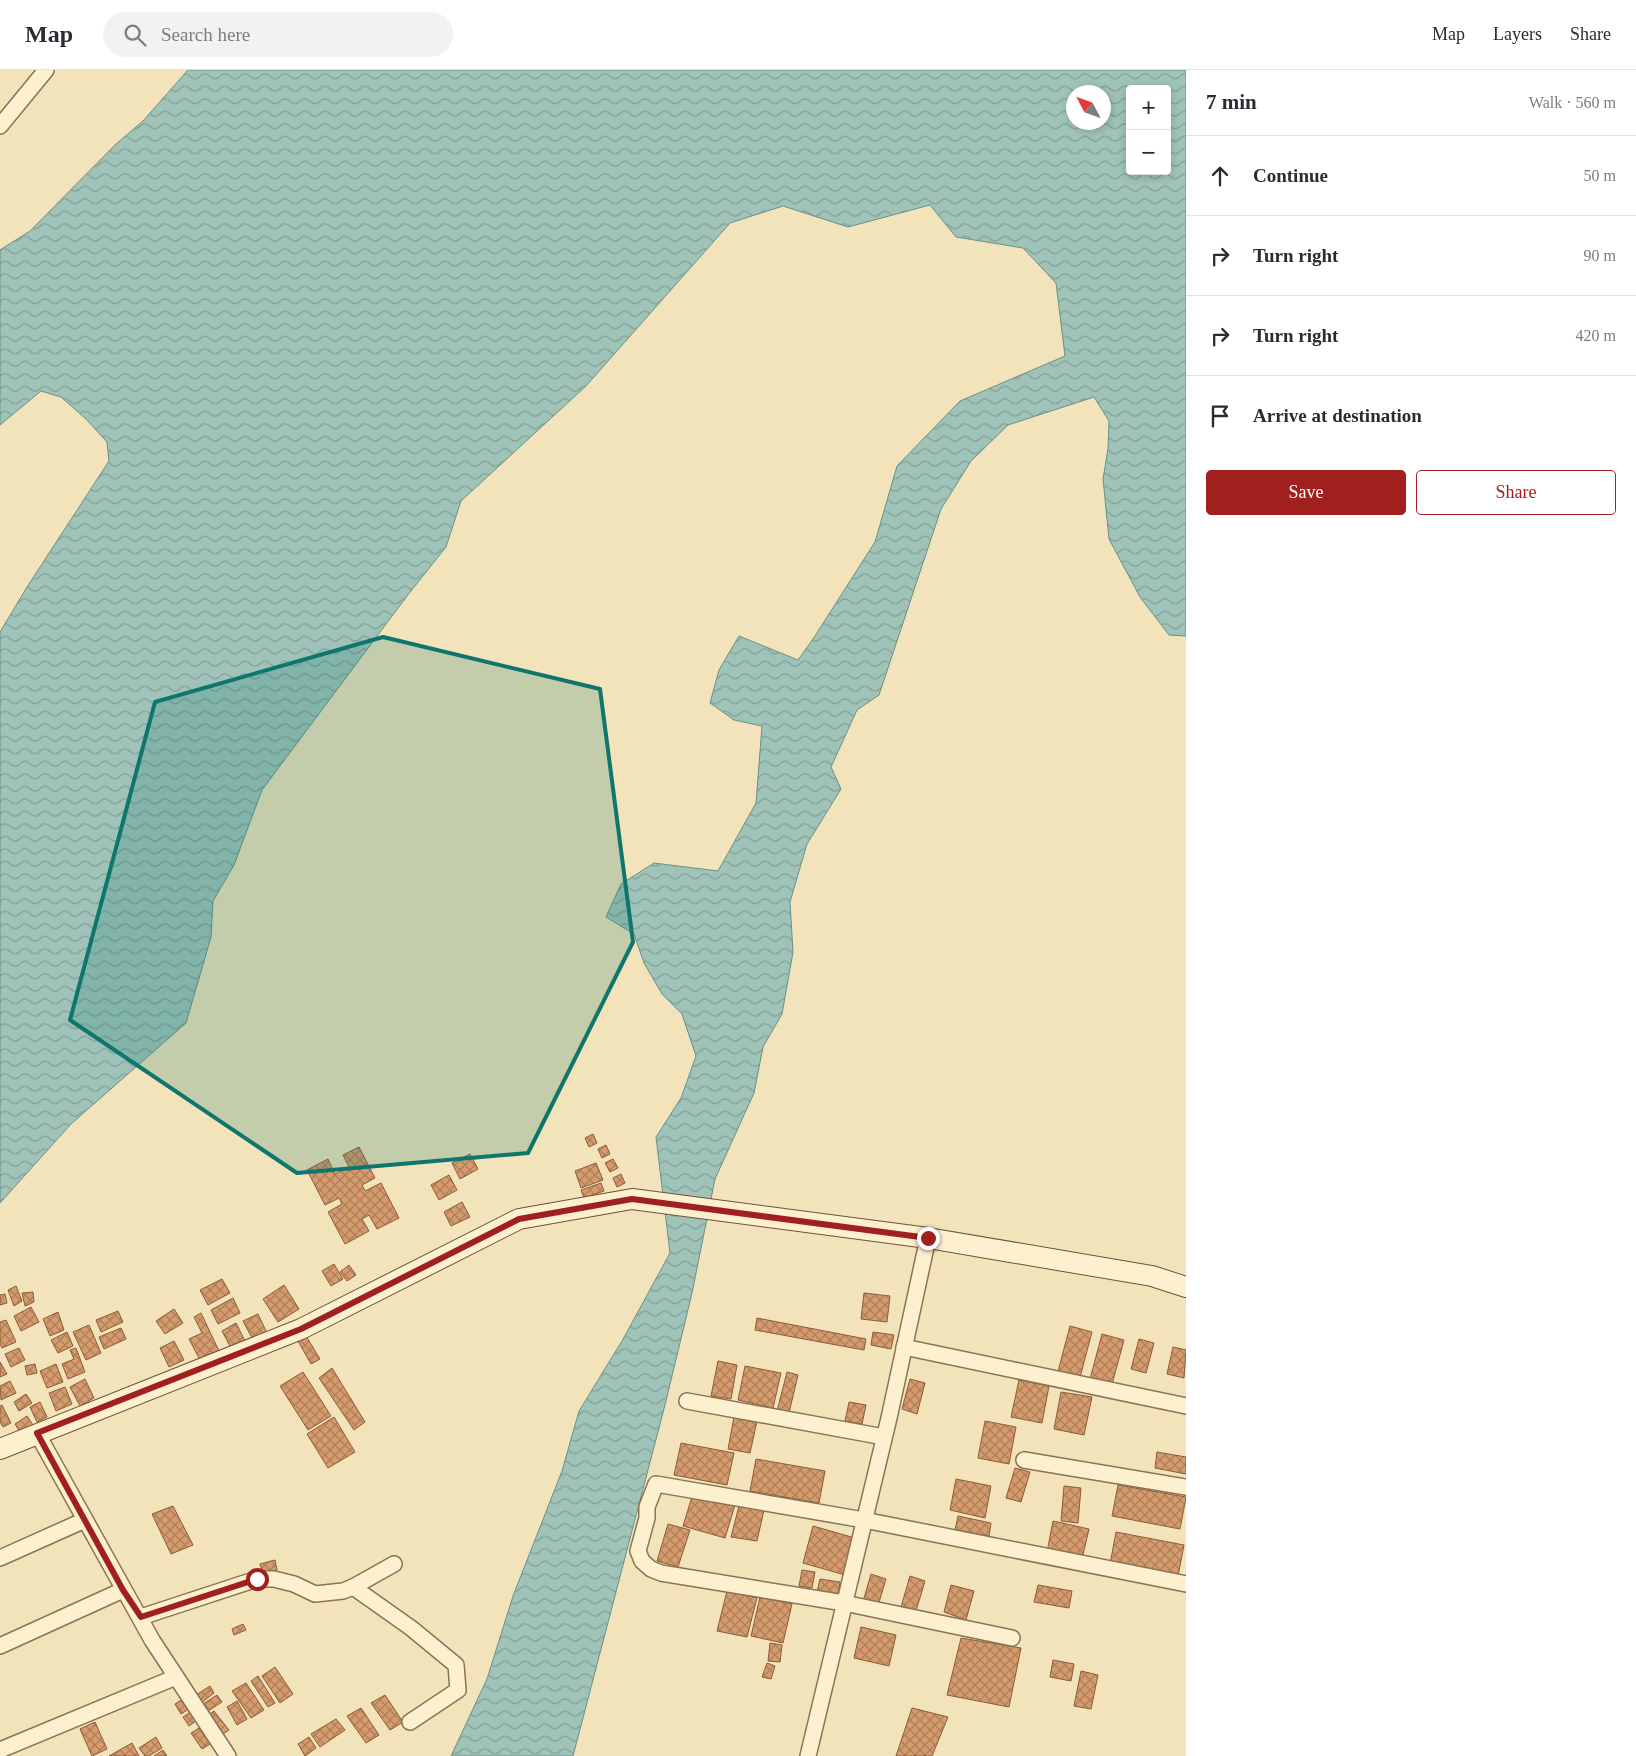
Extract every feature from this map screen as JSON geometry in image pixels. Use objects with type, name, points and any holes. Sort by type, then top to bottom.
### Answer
[{"type":"street","points":[[0,126],[46,70]]},
{"type":"street","points":[[0,1449],[301,1329],[519,1219],[632,1199],[928,1238],[1152,1276],[1186,1287]]},
{"type":"street","points":[[808,1756],[884,1437],[928,1238]]},
{"type":"street","points":[[904,1347],[1186,1406]]},
{"type":"street","points":[[687,1401],[884,1437]]},
{"type":"street","points":[[37,1433],[123,1590],[141,1617],[152,1640],[228,1756]]},
{"type":"street","points":[[1024,1460],[1186,1487]]},
{"type":"street","points":[[1012,1638],[844,1603],[661,1573],[651,1569],[642,1561],[638,1551],[647,1518],[647,1507],[656,1484],[864,1520],[1186,1584]]},
{"type":"street","points":[[0,1558],[85,1520]]},
{"type":"street","points":[[141,1617],[257,1579],[280,1580],[315,1594],[343,1591],[394,1564]]},
{"type":"street","points":[[353,1587],[411,1628],[456,1665],[458,1690],[410,1722]]},
{"type":"street","points":[[0,1646],[123,1590]]},
{"type":"street","points":[[2,1752],[176,1677]]},
{"type":"highlighted area","points":[[383,637],[600,689],[633,942],[528,1153],[297,1173],[70,1020],[155,702]]},
{"type":"water","points":[[188,70],[1186,70],[1186,636],[1169,635],[1140,597],[1109,539],[1103,479],[1108,449],[1109,421],[1094,397],[1008,425],[971,461],[941,509],[879,695],[857,710],[831,767],[841,789],[807,844],[790,902],[793,952],[782,1014],[763,1047],[754,1093],[715,1179],[692,1293],[665,1405],[573,1756],[451,1756],[487,1679],[513,1596],[562,1471],[579,1411],[622,1341],[670,1253],[656,1137],[681,1098],[696,1056],[682,1014],[662,994],[644,963],[634,934],[606,917],[621,884],[654,863],[718,871],[756,803],[762,726],[734,720],[710,703],[719,670],[739,636],[798,660],[875,542],[897,466],[960,401],[1065,356],[1056,283],[1023,248],[956,237],[930,205],[848,227],[783,206],[730,223],[586,386],[461,501],[446,547],[407,596],[262,790],[234,865],[213,901],[211,937],[186,1023],[71,1124],[0,1203],[0,632],[109,461],[107,442],[86,419],[61,397],[41,391],[0,425],[0,250],[30,231],[116,144],[143,121]]},
{"type":"building","points":[[593,1134],[597,1143],[589,1147],[585,1138]]},
{"type":"building","points":[[606,1145],[610,1154],[602,1158],[598,1149]]},
{"type":"building","points":[[359,1147],[375,1178],[362,1185],[365,1191],[381,1183],[399,1218],[377,1229],[369,1215],[362,1219],[369,1231],[345,1244],[328,1212],[342,1204],[339,1198],[325,1205],[307,1170],[328,1159],[335,1174],[349,1167],[343,1155]]},
{"type":"building","points":[[470,1154],[478,1169],[460,1179],[452,1163]]},
{"type":"building","points":[[613,1159],[618,1168],[610,1172],[605,1163]]},
{"type":"building","points":[[596,1163],[603,1180],[581,1188],[575,1171]]},
{"type":"building","points":[[621,1174],[625,1183],[617,1187],[613,1178]]},
{"type":"building","points":[[449,1175],[457,1190],[439,1200],[431,1185]]},
{"type":"building","points":[[601,1183],[604,1191],[584,1198],[581,1190]]},
{"type":"building","points":[[462,1202],[470,1217],[451,1226],[444,1212]]},
{"type":"building","points":[[334,1264],[343,1279],[331,1286],[322,1271]]},
{"type":"building","points":[[349,1265],[356,1275],[347,1281],[340,1272]]},
{"type":"building","points":[[222,1279],[230,1293],[208,1305],[200,1290]]},
{"type":"building","points":[[284,1285],[299,1309],[278,1322],[263,1299]]},
{"type":"building","points":[[16,1286],[22,1301],[14,1306],[8,1290]]},
{"type":"building","points":[[33,1292],[34,1302],[25,1306],[22,1293]]},
{"type":"building","points":[[864,1293],[890,1296],[887,1322],[861,1319]]},
{"type":"building","points":[[5,1294],[7,1303],[0,1305],[0,1295]]},
{"type":"building","points":[[233,1298],[240,1313],[218,1324],[211,1310]]},
{"type":"building","points":[[31,1307],[39,1322],[21,1331],[14,1316]]},
{"type":"building","points":[[174,1309],[183,1323],[165,1334],[156,1321]]},
{"type":"building","points":[[118,1311],[123,1322],[101,1332],[96,1320]]},
{"type":"building","points":[[58,1312],[64,1330],[50,1336],[43,1319]]},
{"type":"building","points":[[201,1313],[219,1351],[200,1360],[189,1339],[202,1333],[194,1317]]},
{"type":"building","points":[[258,1314],[267,1333],[253,1340],[243,1321]]},
{"type":"building","points":[[757,1318],[866,1339],[864,1350],[755,1330]]},
{"type":"building","points":[[6,1320],[16,1342],[2,1348],[0,1344],[0,1322]]},
{"type":"building","points":[[236,1323],[246,1343],[232,1350],[222,1331]]},
{"type":"building","points":[[89,1325],[101,1353],[86,1360],[73,1332]]},
{"type":"building","points":[[1070,1326],[1092,1332],[1079,1381],[1057,1375]]},
{"type":"building","points":[[121,1328],[126,1339],[104,1349],[99,1337]]},
{"type":"building","points":[[67,1332],[73,1346],[58,1353],[51,1340]]},
{"type":"building","points":[[873,1332],[894,1335],[891,1349],[871,1345]]},
{"type":"building","points":[[1102,1334],[1124,1340],[1111,1388],[1089,1383]]},
{"type":"building","points":[[306,1336],[320,1359],[311,1364],[298,1341]]},
{"type":"building","points":[[1139,1339],[1154,1343],[1146,1373],[1131,1369]]},
{"type":"building","points":[[174,1341],[184,1360],[169,1367],[160,1348]]},
{"type":"building","points":[[1173,1347],[1186,1350],[1184,1378],[1167,1374]]},
{"type":"building","points":[[19,1348],[25,1360],[11,1367],[5,1354]]},
{"type":"building","points":[[76,1348],[85,1372],[68,1379],[62,1364],[74,1359],[70,1350]]},
{"type":"building","points":[[718,1361],[737,1365],[731,1399],[711,1396]]},
{"type":"building","points":[[0,1362],[7,1374],[0,1377]]},
{"type":"building","points":[[35,1364],[37,1373],[27,1375],[25,1366]]},
{"type":"building","points":[[56,1364],[63,1382],[47,1388],[40,1371]]},
{"type":"building","points":[[745,1366],[781,1373],[773,1408],[738,1400]]},
{"type":"building","points":[[332,1368],[365,1422],[354,1430],[319,1378]]},
{"type":"building","points":[[303,1372],[331,1416],[308,1430],[280,1386]]},
{"type":"building","points":[[787,1372],[798,1375],[789,1413],[777,1411]]},
{"type":"building","points":[[85,1379],[94,1398],[80,1406],[70,1387]]},
{"type":"building","points":[[910,1379],[925,1383],[917,1414],[902,1409]]},
{"type":"building","points":[[1019,1380],[1049,1386],[1042,1423],[1011,1417]]},
{"type":"building","points":[[10,1381],[16,1393],[1,1400],[0,1386]]},
{"type":"building","points":[[65,1387],[72,1404],[56,1411],[49,1393]]},
{"type":"building","points":[[1061,1392],[1092,1397],[1084,1435],[1054,1429]]},
{"type":"building","points":[[26,1394],[32,1403],[19,1411],[14,1402]]},
{"type":"building","points":[[40,1402],[47,1417],[37,1422],[30,1407]]},
{"type":"building","points":[[849,1402],[866,1405],[862,1424],[845,1421]]},
{"type":"building","points":[[2,1405],[11,1423],[3,1427],[0,1422],[0,1406]]},
{"type":"building","points":[[27,1416],[33,1425],[20,1432],[15,1424]]},
{"type":"building","points":[[334,1417],[355,1452],[328,1468],[307,1434]]},
{"type":"building","points":[[734,1417],[757,1421],[750,1453],[728,1449]]},
{"type":"building","points":[[985,1421],[1016,1427],[1009,1464],[978,1458]]},
{"type":"building","points":[[681,1443],[734,1453],[727,1485],[674,1475]]},
{"type":"building","points":[[1157,1452],[1186,1457],[1186,1474],[1155,1468]]},
{"type":"building","points":[[756,1459],[825,1471],[819,1503],[750,1491]]},
{"type":"building","points":[[1015,1468],[1030,1472],[1021,1502],[1006,1498]]},
{"type":"building","points":[[956,1479],[991,1486],[985,1518],[950,1510]]},
{"type":"building","points":[[1118,1485],[1186,1497],[1180,1529],[1112,1516]]},
{"type":"building","points":[[1064,1486],[1081,1488],[1078,1523],[1061,1521]]},
{"type":"building","points":[[694,1490],[736,1502],[725,1538],[683,1526]]},
{"type":"building","points":[[173,1506],[193,1545],[171,1554],[152,1514]]},
{"type":"building","points":[[739,1506],[764,1510],[757,1541],[731,1537]]},
{"type":"building","points":[[958,1516],[991,1523],[989,1536],[955,1530]]},
{"type":"building","points":[[1053,1521],[1089,1529],[1082,1559],[1047,1552]]},
{"type":"building","points":[[668,1524],[690,1530],[678,1567],[657,1561]]},
{"type":"building","points":[[813,1526],[855,1538],[845,1575],[803,1563]]},
{"type":"building","points":[[1116,1532],[1184,1545],[1178,1576],[1110,1564]]},
{"type":"building","points":[[275,1560],[277,1570],[263,1574],[260,1564]]},
{"type":"building","points":[[802,1570],[815,1572],[812,1588],[799,1586]]},
{"type":"building","points":[[871,1574],[886,1579],[877,1609],[862,1605]]},
{"type":"building","points":[[910,1576],[925,1581],[916,1611],[901,1607]]},
{"type":"building","points":[[820,1579],[840,1582],[838,1596],[817,1592]]},
{"type":"building","points":[[951,1585],[974,1591],[966,1620],[944,1612]]},
{"type":"building","points":[[1038,1585],[1072,1591],[1069,1608],[1034,1602]]},
{"type":"building","points":[[727,1591],[757,1598],[747,1637],[717,1631]]},
{"type":"building","points":[[760,1597],[792,1604],[783,1643],[751,1636]]},
{"type":"building","points":[[243,1624],[246,1630],[234,1635],[232,1629]]},
{"type":"building","points":[[861,1627],[896,1635],[889,1666],[854,1658]]},
{"type":"building","points":[[961,1638],[1021,1648],[1009,1707],[947,1695]]},
{"type":"building","points":[[770,1643],[782,1645],[780,1662],[768,1661]]},
{"type":"building","points":[[1053,1660],[1074,1664],[1071,1681],[1050,1677]]},
{"type":"building","points":[[767,1663],[775,1666],[771,1679],[762,1677]]},
{"type":"building","points":[[275,1667],[293,1694],[280,1703],[262,1676]]},
{"type":"building","points":[[1081,1671],[1098,1675],[1091,1709],[1074,1706]]},
{"type":"building","points":[[258,1676],[275,1703],[268,1707],[251,1681]]},
{"type":"building","points":[[246,1683],[264,1710],[251,1718],[232,1691]]},
{"type":"building","points":[[210,1686],[214,1693],[201,1703],[196,1695]]},
{"type":"building","points":[[191,1694],[197,1704],[181,1714],[175,1704]]},
{"type":"building","points":[[217,1695],[222,1702],[208,1711],[203,1704]]},
{"type":"building","points":[[385,1695],[403,1722],[390,1730],[371,1703]]},
{"type":"building","points":[[237,1701],[247,1719],[237,1725],[227,1707]]},
{"type":"building","points":[[198,1707],[204,1715],[189,1726],[183,1717]]},
{"type":"building","points":[[361,1708],[379,1735],[366,1743],[347,1716]]},
{"type":"building","points":[[912,1708],[948,1717],[932,1756],[896,1756]]},
{"type":"building","points":[[214,1711],[229,1730],[213,1741],[199,1722]]},
{"type":"building","points":[[336,1719],[345,1730],[320,1747],[311,1734]]},
{"type":"building","points":[[95,1722],[107,1749],[92,1756],[80,1729]]},
{"type":"building","points":[[199,1728],[210,1744],[202,1749],[191,1733]]},
{"type":"building","points":[[156,1737],[162,1748],[149,1756],[145,1756],[139,1748]]},
{"type":"building","points":[[309,1737],[316,1748],[305,1756],[298,1744]]},
{"type":"building","points":[[132,1743],[139,1756],[109,1756]]},
{"type":"building","points":[[163,1750],[167,1756],[154,1756]]},
{"type":"route","points":[[257,1579],[141,1617],[123,1590],[37,1433],[301,1329],[519,1219],[632,1199],[928,1238]]}]
